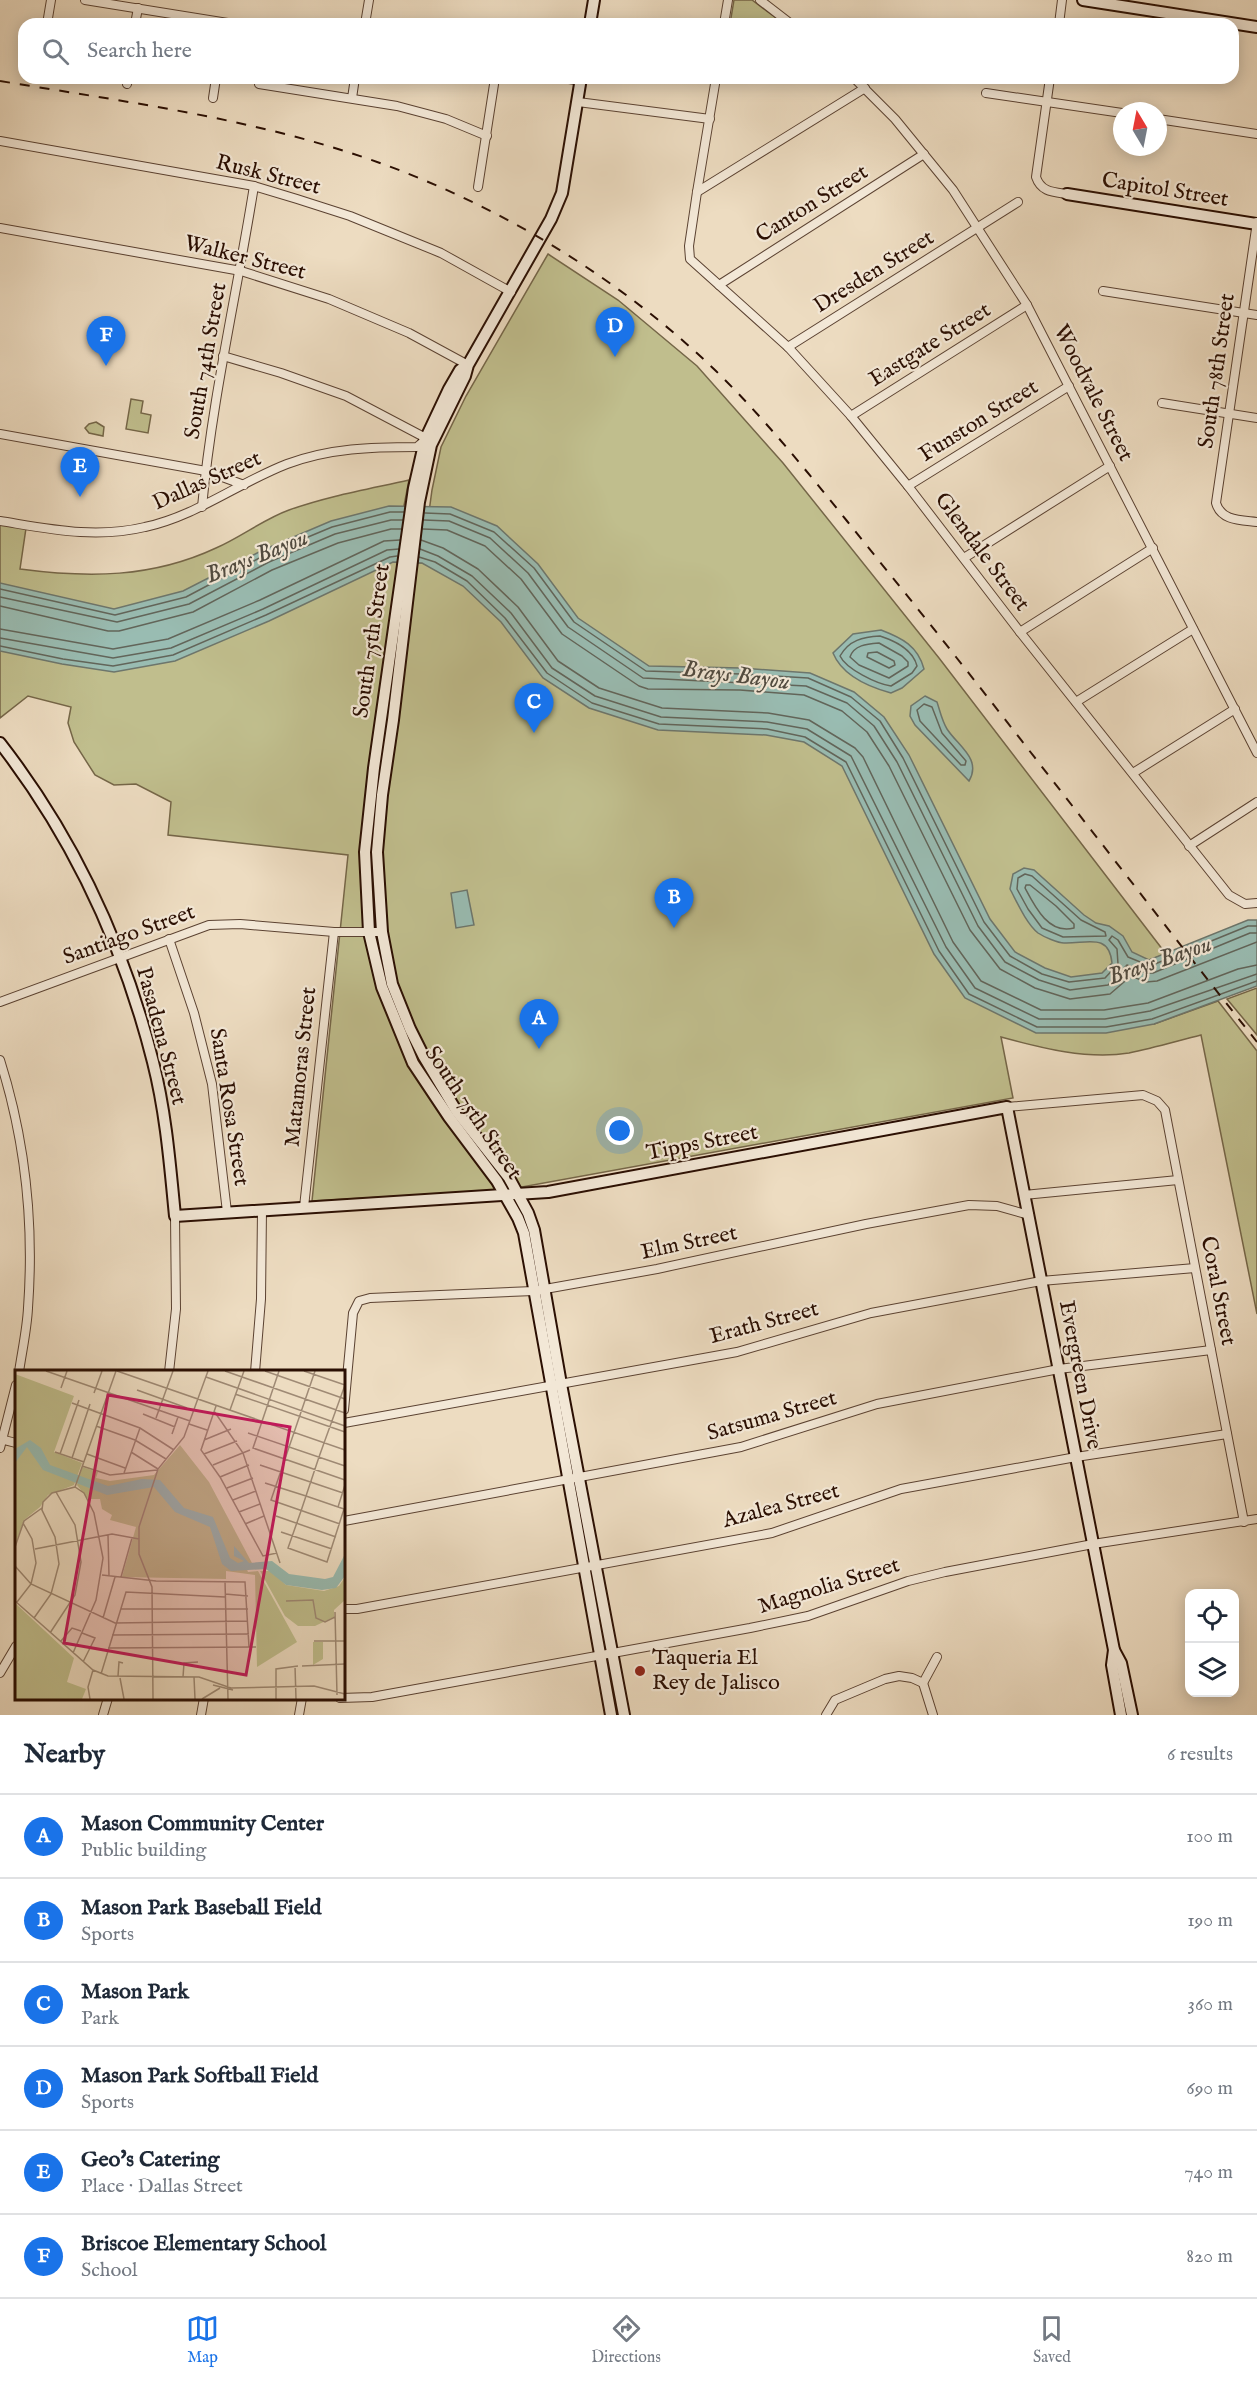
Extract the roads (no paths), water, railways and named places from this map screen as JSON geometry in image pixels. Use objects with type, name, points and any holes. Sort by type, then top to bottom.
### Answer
[{"type":"main road","points":[[591,18],[594,0]]},
{"type":"main road","points":[[1083,0],[1199,18]]},
{"type":"main road","points":[[1239,24],[1257,27]]},
{"type":"main road","name":"South 75th Street","points":[[418,489],[431,446],[465,376],[468,365],[542,237],[562,192],[580,84]]},
{"type":"main road","name":"Capitol Street","points":[[1067,194],[1257,223]]},
{"type":"main road","name":"South 75th Street","points":[[468,365],[462,368],[453,382],[424,440],[374,768],[365,852],[369,932],[382,987],[413,1063],[448,1117],[490,1173],[518,1218],[540,1290]]},
{"type":"main road","name":"South 75th Street","points":[[404,581],[393,720],[382,795],[377,852],[382,932],[392,984],[424,1057],[457,1112],[509,1178],[534,1230],[540,1290],[555,1385],[606,1654],[611,1715]]},
{"type":"main road","name":"Pasadena Street","points":[[0,742],[48,810],[83,871],[120,958],[153,1063],[167,1141],[175,1216]]},
{"type":"main road","points":[[413,1063],[424,1057]]},
{"type":"main road","name":"Tipps Street","points":[[175,1216],[548,1192],[1007,1107]]},
{"type":"main road","name":"Evergreen Drive","points":[[1007,1107],[1114,1650],[1121,1663],[1123,1698],[1121,1715]]},
{"type":"main road","name":"South 75th Street","points":[[606,1654],[624,1715]]},
{"type":"main road","name":"Evergreen Drive","points":[[1123,1698],[1131,1715]]},
{"type":"street","points":[[48,18],[51,0]]},
{"type":"street","points":[[84,0],[195,18]]},
{"type":"street","points":[[366,18],[369,0]]},
{"type":"street","points":[[725,18],[728,0]]},
{"type":"street","points":[[760,0],[783,18]]},
{"type":"street","points":[[1060,18],[1062,0]]},
{"type":"street","points":[[136,18],[138,8]]},
{"type":"street","points":[[213,98],[215,84]]},
{"type":"street","points":[[260,84],[397,106],[446,119],[487,136]]},
{"type":"street","points":[[352,98],[354,84]]},
{"type":"street","points":[[478,187],[494,84]]},
{"type":"street","points":[[697,192],[715,84]]},
{"type":"street","name":"Woodvale Street","points":[[861,84],[896,119],[953,190],[1028,305],[1257,753]]},
{"type":"street","points":[[1049,84],[1036,177],[1047,191],[1067,194]]},
{"type":"street","points":[[697,192],[865,88]]},
{"type":"street","points":[[986,93],[1113,112]]},
{"type":"street","points":[[578,102],[710,120]]},
{"type":"street","points":[[1167,120],[1257,134]]},
{"type":"street","name":"Rusk Street","points":[[0,141],[255,186],[350,216],[441,253],[511,292]]},
{"type":"street","name":"Canton Street","points":[[719,285],[924,154]]},
{"type":"street","name":"South 74th Street","points":[[202,507],[223,356],[241,272],[255,186]]},
{"type":"street","name":"Glendale Street","points":[[697,192],[690,259],[788,347],[851,416],[1228,893],[1245,904],[1257,903]]},
{"type":"street","name":"Dresden Street","points":[[788,347],[1018,202]]},
{"type":"street","name":"South 78th Street","points":[[1257,223],[1216,503],[1218,511],[1225,517],[1257,522]]},
{"type":"street","name":"Walker Street","points":[[0,228],[241,272],[329,299],[409,333],[468,365]]},
{"type":"street","points":[[1102,291],[1257,315]]},
{"type":"street","name":"Eastgate Street","points":[[851,416],[1028,305]]},
{"type":"street","points":[[223,356],[346,396],[422,436],[424,440]]},
{"type":"street","name":"Funston Street","points":[[908,486],[1070,386]]},
{"type":"street","points":[[1162,404],[1257,418]]},
{"type":"street","points":[[0,434],[206,471],[244,485]]},
{"type":"street","name":"Dallas Street","points":[[0,521],[72,533],[144,528],[172,520],[285,465],[318,454],[357,447],[417,447],[424,440]]},
{"type":"street","points":[[964,558],[1110,466]]},
{"type":"street","points":[[1020,632],[1153,549]]},
{"type":"street","points":[[1076,702],[1193,629]]},
{"type":"street","points":[[1133,773],[1234,709]]},
{"type":"street","points":[[1189,846],[1257,802]]},
{"type":"street","name":"Santiago Street","points":[[0,1002],[195,929],[219,924],[334,932],[382,932]]},
{"type":"street","name":"Matamoras Street","points":[[304,1207],[334,932]]},
{"type":"street","name":"Santa Rosa Street","points":[[169,939],[194,1013],[210,1075],[218,1122],[227,1212]]},
{"type":"street","points":[[0,1060],[22,1153],[30,1225],[28,1309],[19,1370]]},
{"type":"street","name":"Tipps Street","points":[[1007,1107],[1143,1095],[1160,1104]]},
{"type":"street","name":"Coral Street","points":[[1160,1104],[1165,1110],[1244,1522]]},
{"type":"street","points":[[1024,1195],[1178,1180]]},
{"type":"street","name":"Elm Street","points":[[345,1399],[353,1312],[359,1301],[370,1298],[540,1290],[657,1269],[866,1224],[969,1205],[997,1206],[1029,1215]]},
{"type":"street","name":"Santa Rosa Street","points":[[255,1370],[261,1299],[262,1210]]},
{"type":"street","name":"Pasadena Street","points":[[169,1370],[176,1309],[175,1216]]},
{"type":"street","name":"Erath Street","points":[[345,1423],[737,1352],[871,1313],[1041,1281],[1195,1268]]},
{"type":"street","name":"Satsuma Street","points":[[345,1521],[741,1447],[877,1404],[1059,1369],[1211,1350]]},
{"type":"street","points":[[1,1442],[15,1389]]},
{"type":"street","name":"Azalea Street","points":[[345,1609],[357,1609],[772,1533],[901,1489],[1076,1457],[1227,1434]]},
{"type":"street","name":"Magnolia Street","points":[[345,1698],[372,1697],[808,1616],[908,1581],[945,1572],[1093,1544],[1257,1519]]},
{"type":"street","points":[[0,1673],[15,1648]]},
{"type":"street","points":[[933,1715],[923,1683],[937,1657]]},
{"type":"street","points":[[826,1715],[835,1700],[885,1679],[899,1676],[923,1683]]},
{"type":"street","points":[[103,1715],[107,1700]]},
{"type":"street","points":[[201,1715],[204,1700]]},
{"type":"street","points":[[299,1715],[302,1700]]},
{"type":"water","name":"Brays Bayou","points":[[389,506],[451,507],[497,526],[538,564],[578,618],[649,666],[741,668],[810,673],[854,692],[884,717],[909,755],[990,919],[1015,952],[1045,968],[1071,977],[1102,973],[1112,963],[1110,953],[1101,943],[1061,943],[1034,929],[1010,889],[1013,874],[1024,868],[1034,870],[1084,915],[1096,923],[1109,926],[1123,936],[1132,952],[1149,960],[1248,920],[1257,920],[1257,986],[1154,1024],[1106,1033],[1036,1033],[965,998],[934,954],[842,766],[804,742],[766,735],[658,730],[589,708],[543,678],[501,622],[463,586],[422,563],[393,562],[269,621],[175,661],[114,672],[0,651],[0,583],[114,609],[183,591],[263,550],[331,521]]},
{"type":"water","points":[[881,630],[908,644],[918,654],[924,669],[902,688],[891,693],[857,679],[843,668],[833,653],[853,634]]},
{"type":"water","points":[[925,696],[937,702],[947,729],[971,759],[973,766],[969,781],[915,725],[910,716],[911,706]]},
{"type":"water","points":[[467,890],[474,925],[456,928],[451,893]]},
{"type":"railway","points":[[0,81],[18,84]]},
{"type":"railway","points":[[18,84],[216,118],[322,144],[375,161],[426,181],[505,218],[580,263],[651,314],[716,371],[800,463],[942,640],[1257,1042]]},
{"type":"place","name":"Mason Park Softball Field","points":[[615,357]]},
{"type":"place","name":"Briscoe Elementary School","points":[[106,366]]},
{"type":"place","name":"Geo's Catering","points":[[80,497]]},
{"type":"place","name":"Mason Park","points":[[534,733]]},
{"type":"place","name":"Mason Park Baseball Field","points":[[674,928]]},
{"type":"place","name":"Mason Community Center","points":[[539,1049]]},
{"type":"place","name":"Taqueria El Rey de Jalisco","points":[[640,1671]]}]
